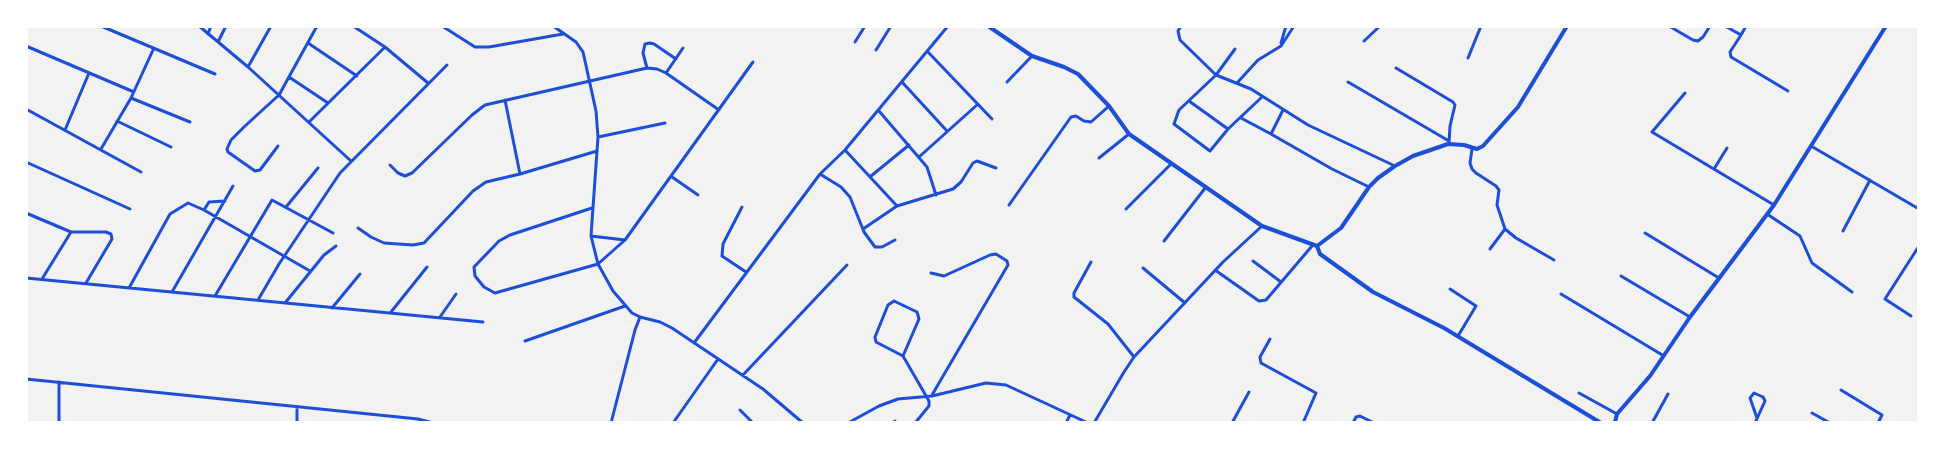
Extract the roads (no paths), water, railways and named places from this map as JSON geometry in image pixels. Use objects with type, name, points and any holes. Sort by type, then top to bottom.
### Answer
[{"type":"street","points":[[101,26],[153,50],[215,74]]},
{"type":"street","points":[[199,26],[248,67],[351,161]]},
{"type":"street","points":[[208,34],[211,26]]},
{"type":"street","points":[[218,42],[226,26]]},
{"type":"street","points":[[248,67],[271,26]]},
{"type":"street","points":[[278,146],[260,170],[255,172],[228,152],[227,148],[231,140],[279,95],[317,26]]},
{"type":"street","points":[[353,26],[385,47],[428,83]]},
{"type":"street","points":[[442,26],[475,47],[489,48],[564,33]]},
{"type":"street","points":[[552,26],[576,42],[583,52],[590,81],[596,111],[598,137],[592,208],[592,236],[598,264],[613,291],[625,306],[640,317],[660,322],[694,343],[763,389],[803,423]]},
{"type":"street","points":[[855,42],[865,26]]},
{"type":"street","points":[[876,50],[891,26]]},
{"type":"street","points":[[694,343],[820,174],[845,150],[879,111],[948,26]]},
{"type":"street","points":[[988,26],[1032,56],[1078,74],[1109,106],[1128,134],[1262,226],[1312,246],[1317,246],[1341,228],[1369,187],[1378,178],[1414,156],[1449,143]]},
{"type":"street","points":[[1181,26],[1178,31],[1180,40],[1216,75],[1262,97],[1308,125],[1395,166]]},
{"type":"street","points":[[1281,46],[1286,26]]},
{"type":"street","points":[[1237,84],[1258,60],[1281,46],[1294,26]]},
{"type":"street","points":[[1364,41],[1380,26]]},
{"type":"street","points":[[1468,58],[1481,26]]},
{"type":"street","points":[[1348,82],[1449,143],[1464,145],[1472,149],[1483,146],[1518,107],[1567,26]]},
{"type":"street","points":[[1669,26],[1692,40],[1698,40],[1703,37],[1710,26]]},
{"type":"street","points":[[1725,26],[1741,35]]},
{"type":"street","points":[[1746,26],[1730,52],[1731,56],[1788,91]]},
{"type":"street","points":[[1606,423],[1616,422],[1617,414],[1650,376],[1690,317],[1774,205],[1886,26]]},
{"type":"street","points":[[308,43],[356,76]]},
{"type":"street","points":[[647,68],[643,53],[645,44],[654,44],[676,59]]},
{"type":"street","points":[[26,46],[134,92]]},
{"type":"street","points":[[309,122],[385,47]]},
{"type":"street","points":[[666,73],[683,48]]},
{"type":"street","points":[[1235,49],[1216,75],[1178,110],[1174,124],[1210,152],[1228,129],[1262,97]]},
{"type":"street","points":[[100,149],[131,98],[153,50]]},
{"type":"street","points":[[928,52],[992,119]]},
{"type":"street","points":[[1007,82],[1032,56]]},
{"type":"street","points":[[592,208],[510,235],[499,241],[483,257],[474,267],[473,272],[484,287],[495,293],[598,264],[625,240],[753,62]]},
{"type":"street","points":[[258,300],[284,256],[330,186],[351,161],[447,65]]},
{"type":"street","points":[[390,165],[398,173],[405,176],[412,173],[472,115],[485,105],[647,68],[657,69],[666,73],[719,110]]},
{"type":"street","points":[[1396,68],[1453,102],[1455,109],[1450,126],[1449,143]]},
{"type":"street","points":[[64,130],[89,74]]},
{"type":"street","points":[[289,77],[328,103]]},
{"type":"street","points":[[902,82],[946,131]]},
{"type":"street","points":[[1685,93],[1652,132],[1774,205]]},
{"type":"street","points":[[131,98],[190,122]]},
{"type":"street","points":[[505,100],[520,174]]},
{"type":"street","points":[[1189,101],[1228,129]]},
{"type":"street","points":[[920,157],[946,131],[978,104]]},
{"type":"street","points":[[1009,205],[1071,117],[1076,116],[1084,121],[1091,122],[1109,106]]},
{"type":"street","points":[[26,109],[141,172]]},
{"type":"street","points":[[1271,134],[1283,110]]},
{"type":"street","points":[[879,111],[927,167],[936,195]]},
{"type":"street","points":[[1241,118],[1332,169],[1369,187]]},
{"type":"street","points":[[117,121],[171,147]]},
{"type":"street","points":[[598,137],[666,123]]},
{"type":"street","points":[[1099,158],[1128,134]]},
{"type":"street","points":[[871,176],[909,144]]},
{"type":"street","points":[[1811,146],[1919,209]]},
{"type":"street","points":[[1714,169],[1727,148]]},
{"type":"street","points":[[1472,149],[1470,163],[1472,169],[1499,190],[1497,205],[1505,229],[1516,238],[1554,260]]},
{"type":"street","points":[[845,150],[897,206]]},
{"type":"street","points":[[358,228],[384,243],[413,245],[424,243],[473,191],[486,182],[597,151]]},
{"type":"street","points":[[863,229],[897,206],[953,189],[977,161],[996,168]]},
{"type":"street","points":[[26,162],[130,209]]},
{"type":"street","points":[[1126,209],[1171,164]]},
{"type":"street","points":[[286,207],[318,168]]},
{"type":"street","points":[[820,174],[842,187],[850,196],[863,229],[875,247],[882,247],[895,240]]},
{"type":"street","points":[[672,177],[698,195]]},
{"type":"street","points":[[1843,231],[1870,180]]},
{"type":"street","points":[[172,292],[233,186]]},
{"type":"street","points":[[1164,241],[1206,187]]},
{"type":"street","points":[[215,296],[269,201],[274,200],[333,233]]},
{"type":"street","points":[[204,210],[209,202],[225,201]]},
{"type":"street","points":[[129,288],[170,214],[188,203],[192,203],[310,271]]},
{"type":"street","points":[[742,207],[723,244],[722,256],[746,272]]},
{"type":"street","points":[[26,213],[72,232],[106,232],[111,234],[112,239],[86,283]]},
{"type":"street","points":[[1767,214],[1800,236],[1812,263],[1852,292]]},
{"type":"street","points":[[1094,423],[1134,357],[1215,270],[1262,226]]},
{"type":"street","points":[[1490,249],[1505,229]]},
{"type":"street","points":[[42,279],[72,232]]},
{"type":"street","points":[[1645,233],[1719,278]]},
{"type":"street","points":[[592,236],[625,240]]},
{"type":"street","points":[[285,303],[324,255],[336,246]]},
{"type":"street","points":[[1215,270],[1259,301],[1266,300],[1312,246]]},
{"type":"street","points":[[1317,246],[1320,254],[1372,292],[1458,336],[1601,423]]},
{"type":"street","points":[[1912,316],[1885,299],[1919,246]]},
{"type":"street","points":[[915,423],[929,406],[930,396],[1008,265],[1007,261],[996,254],[944,276],[931,273]]},
{"type":"street","points":[[1253,261],[1282,282]]},
{"type":"street","points":[[1090,262],[1074,293],[1074,297],[1108,324],[1134,357]]},
{"type":"street","points":[[743,376],[847,265]]},
{"type":"street","points":[[390,313],[427,267]]},
{"type":"street","points":[[1144,268],[1185,303]]},
{"type":"street","points":[[332,308],[360,274]]},
{"type":"street","points":[[1621,276],[1690,317]]},
{"type":"street","points":[[26,278],[484,322]]},
{"type":"street","points":[[1450,289],[1476,306],[1458,336]]},
{"type":"street","points":[[440,318],[456,294]]},
{"type":"street","points":[[1561,294],[1664,356]]},
{"type":"street","points":[[903,356],[919,319],[917,312],[894,301],[888,305],[875,337],[876,342],[903,356],[930,396]]},
{"type":"street","points":[[525,341],[625,306]]},
{"type":"street","points":[[611,423],[640,317]]},
{"type":"street","points":[[1270,340],[1260,357],[1261,363],[1316,393],[1303,423]]},
{"type":"street","points":[[673,423],[718,359]]},
{"type":"street","points":[[26,379],[418,419],[433,423]]},
{"type":"street","points":[[59,382],[59,423]]},
{"type":"street","points":[[848,423],[879,406],[898,399],[930,396],[977,384],[995,383],[1006,385],[1088,423]]},
{"type":"street","points":[[1841,390],[1882,415],[1878,423]]},
{"type":"street","points":[[1232,423],[1249,392]]},
{"type":"street","points":[[1579,393],[1617,414]]},
{"type":"street","points":[[1755,423],[1765,401],[1763,397],[1754,393],[1750,398],[1757,418]]},
{"type":"street","points":[[1652,423],[1668,394]]},
{"type":"street","points":[[297,406],[297,423]]},
{"type":"street","points":[[740,410],[753,423]]},
{"type":"street","points":[[1812,413],[1830,423]]},
{"type":"street","points":[[1066,423],[1070,414]]},
{"type":"street","points":[[1353,423],[1356,417],[1360,416],[1374,423]]}]
